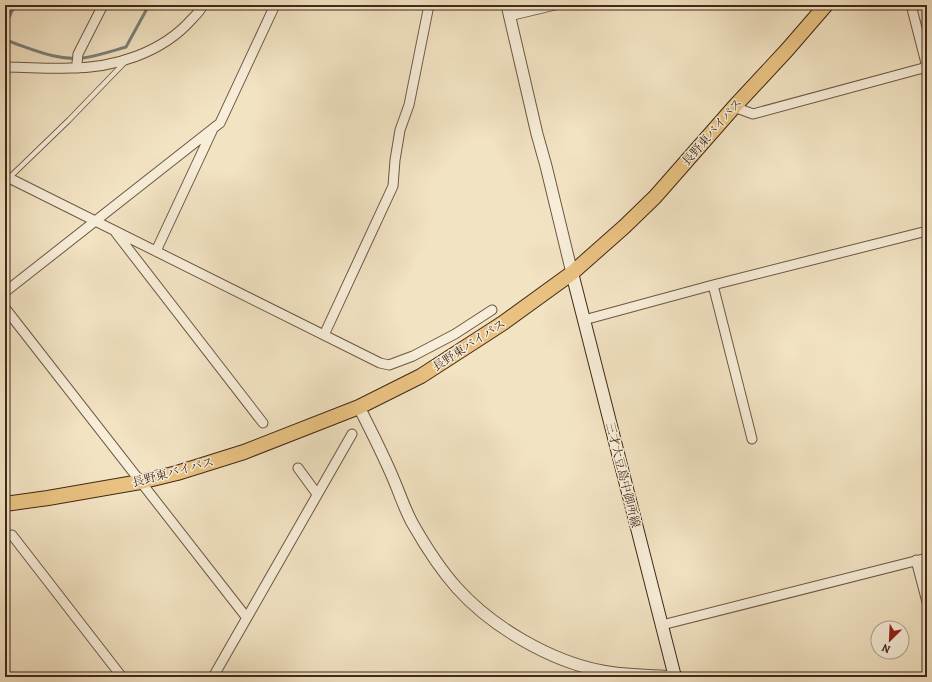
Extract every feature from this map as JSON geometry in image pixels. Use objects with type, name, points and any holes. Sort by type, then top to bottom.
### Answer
[{"type":"highway","name":"長野東バイパス","points":[[5,504],[140,482],[177,473],[244,452],[359,407],[421,376],[503,323],[572,273],[624,227],[656,197],[734,107],[826,5]]},
{"type":"main road","name":"三才大豆島中御所線","points":[[572,273],[676,677]]},
{"type":"street","points":[[5,9],[7,5]]},
{"type":"street","points":[[77,62],[103,5]]},
{"type":"street","points":[[5,67],[77,62],[108,64],[143,54],[168,41],[184,28],[203,5]]},
{"type":"street","points":[[5,292],[220,123],[275,5]]},
{"type":"street","points":[[324,335],[393,186],[394,160],[409,105],[429,5]]},
{"type":"street","points":[[555,5],[508,10],[572,273]]},
{"type":"street","points":[[734,107],[753,114],[927,67],[911,5]]},
{"type":"street","points":[[156,251],[213,128]]},
{"type":"street","points":[[7,177],[380,363],[389,365],[413,356],[492,310]]},
{"type":"street","points":[[114,230],[263,422]]},
{"type":"street","points":[[584,320],[713,285],[927,231]]},
{"type":"street","points":[[713,285],[752,439]]},
{"type":"street","points":[[5,308],[247,618]]},
{"type":"street","points":[[359,407],[413,524],[429,550],[457,588],[488,617],[524,641],[564,660],[602,671],[641,676],[676,677]]},
{"type":"street","points":[[213,677],[352,434]]},
{"type":"street","points":[[298,468],[317,494]]},
{"type":"street","points":[[12,535],[122,677]]},
{"type":"street","points":[[662,625],[927,558]]},
{"type":"street","points":[[916,560],[927,602]]},
{"type":"lane","points":[[7,177],[69,120],[128,58]]},
{"type":"waterway","points":[[5,25],[15,5]]},
{"type":"waterway","points":[[5,40],[63,58],[83,58],[99,55],[126,47],[149,5]]}]
